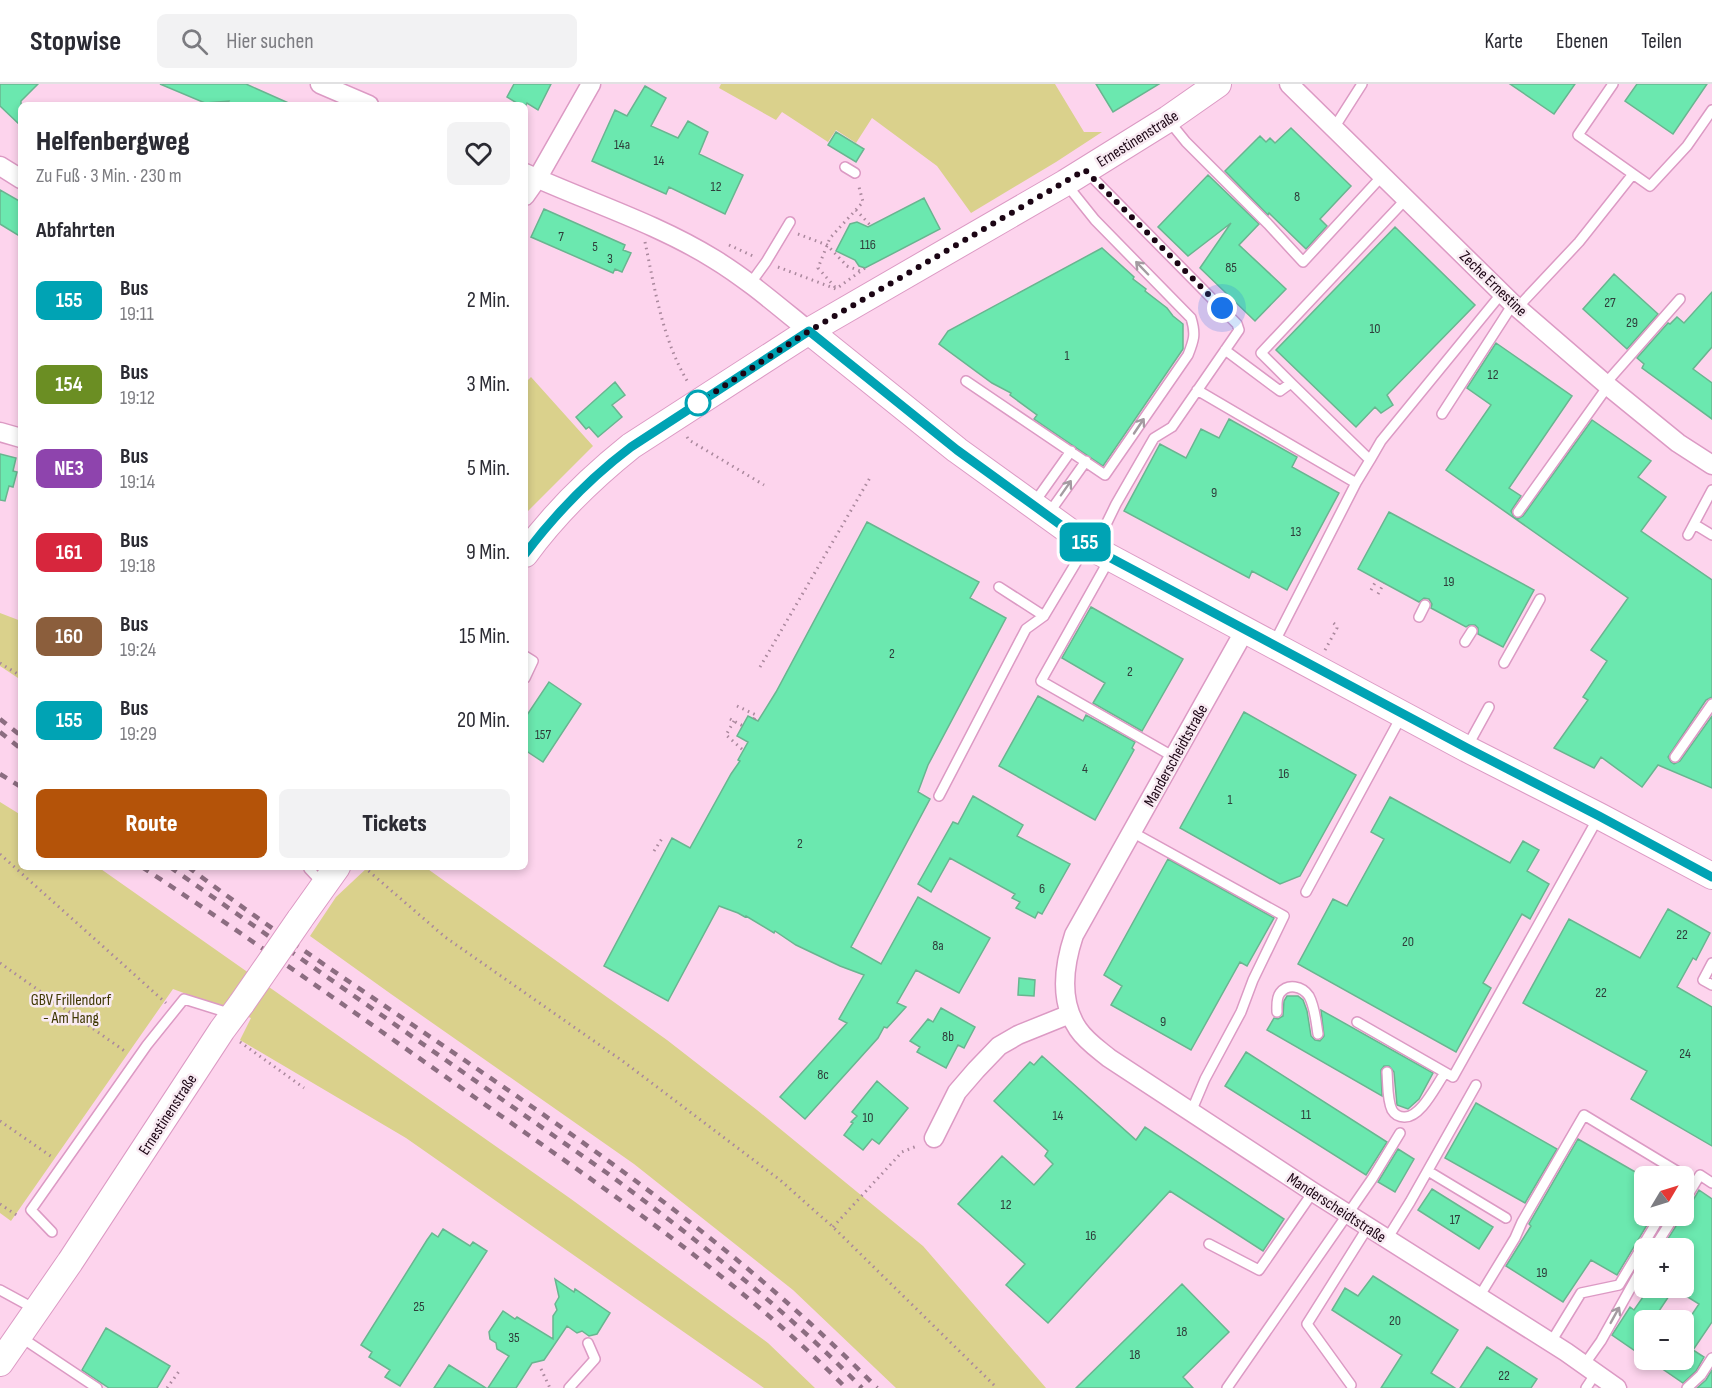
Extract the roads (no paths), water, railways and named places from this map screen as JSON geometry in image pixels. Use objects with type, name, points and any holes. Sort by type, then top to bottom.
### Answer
[{"type":"main road","name":"Ernestinenstraße","points":[[528,550],[542,530],[571,498],[606,466],[699,401],[850,306],[1075,176],[1168,119],[1218,84]]},
{"type":"main road","points":[[809,331],[957,450],[1097,550],[1272,645],[1712,876]]},
{"type":"main road","name":"Ernestinenstraße","points":[[7,1350],[70,1262],[233,1016],[300,920],[324,874]]},
{"type":"street","points":[[320,84],[362,102]]},
{"type":"street","points":[[591,84],[531,176],[691,246],[750,284],[809,331]]},
{"type":"street","name":"Zeche Ernestine","points":[[1289,84],[1511,301],[1606,385],[1678,443],[1712,465]]},
{"type":"street","points":[[0,166],[18,177]]},
{"type":"street","points":[[0,432],[18,437]]},
{"type":"street","name":"Manderscheidtstraße","points":[[1245,630],[1074,935],[1064,974],[1065,994],[1070,1014],[1078,1030],[1108,1058],[1313,1192],[1551,1342],[1589,1375],[1617,1388]]},
{"type":"street","points":[[934,1138],[957,1092],[999,1046],[1018,1035],[1070,1014]]},
{"type":"lane","points":[[1334,128],[1362,84]]},
{"type":"lane","points":[[1613,84],[1578,135],[1650,186],[1687,146],[1712,110]]},
{"type":"lane","points":[[1168,119],[1186,142],[1303,262],[1383,175]]},
{"type":"lane","points":[[845,168],[855,173]]},
{"type":"lane","points":[[1272,645],[1356,483],[1381,441],[1511,301],[1579,242],[1633,174]]},
{"type":"lane","points":[[1075,176],[1237,324],[1239,330],[1172,427],[1154,438],[1116,504],[1041,681],[1174,757]]},
{"type":"lane","points":[[966,381],[1105,475],[1188,355],[1194,341],[1191,318],[1095,220],[1075,176]]},
{"type":"lane","points":[[1370,460],[1261,353],[1407,198]]},
{"type":"lane","points":[[750,284],[788,225]]},
{"type":"lane","points":[[1518,512],[1606,385],[1680,299]]},
{"type":"lane","points":[[1442,414],[1511,301]]},
{"type":"lane","points":[[1225,350],[1280,391],[1291,383]]},
{"type":"lane","points":[[1197,390],[1356,483]]},
{"type":"lane","points":[[1040,510],[1076,454],[1073,438]]},
{"type":"lane","points":[[1040,510],[1076,454],[1086,448]]},
{"type":"lane","points":[[1688,535],[1712,490]]},
{"type":"lane","points":[[1694,524],[1712,535]]},
{"type":"lane","points":[[939,795],[1026,629],[1044,616],[1097,550]]},
{"type":"lane","points":[[999,586],[1044,616]]},
{"type":"lane","points":[[1504,663],[1540,599]]},
{"type":"lane","points":[[1419,617],[1425,605]]},
{"type":"lane","points":[[1465,642],[1472,631]]},
{"type":"lane","points":[[528,658],[533,661],[528,672]]},
{"type":"lane","points":[[1675,757],[1712,704]]},
{"type":"lane","points":[[1467,748],[1488,707]]},
{"type":"lane","points":[[1306,892],[1403,714]]},
{"type":"lane","points":[[1357,1022],[1453,1077],[1599,816]]},
{"type":"lane","points":[[1132,832],[1284,916],[1253,980],[1241,1012],[1205,1079],[1191,1112]]},
{"type":"lane","points":[[1712,963],[1703,980],[1712,985]]},
{"type":"lane","points":[[1277,1012],[1279,994],[1282,991],[1294,986],[1304,991],[1313,1005],[1318,1034]]},
{"type":"lane","points":[[52,1232],[31,1210],[137,1060],[184,999],[233,1016]]},
{"type":"lane","points":[[1387,1072],[1392,1110],[1400,1117],[1411,1117],[1420,1110],[1444,1072]]},
{"type":"lane","points":[[1387,1239],[1476,1085]]},
{"type":"lane","points":[[1479,1297],[1584,1115],[1668,1166]]},
{"type":"lane","points":[[1227,1388],[1372,1179],[1400,1133]]},
{"type":"lane","points":[[1428,1171],[1506,1218]]},
{"type":"lane","points":[[1694,1186],[1700,1176],[1712,1183]]},
{"type":"lane","points":[[1209,1244],[1259,1270],[1313,1192]]},
{"type":"lane","points":[[1551,1342],[1581,1293],[1619,1285],[1654,1226]]},
{"type":"lane","points":[[1351,1385],[1307,1324],[1368,1227]]},
{"type":"lane","points":[[1589,1375],[1600,1341],[1634,1282]]},
{"type":"lane","points":[[0,1290],[36,1310]]},
{"type":"lane","points":[[569,1388],[595,1359],[588,1343]]},
{"type":"lane","points":[[7,1350],[83,1380],[97,1388]]},
{"type":"lane","points":[[1687,1388],[1701,1375],[1712,1358]]},
{"type":"railway","points":[[0,719],[18,734]]},
{"type":"railway","points":[[0,732],[18,747]]},
{"type":"railway","points":[[0,774],[18,785]]},
{"type":"railway","points":[[146,870],[320,988],[633,1209],[765,1312],[846,1388]]},
{"type":"railway","points":[[174,870],[607,1173],[771,1302],[862,1388]]},
{"type":"railway","points":[[192,870],[275,930],[543,1114],[717,1243],[799,1313],[877,1388]]},
{"type":"park label","name":"GBV Frillendorf - Am Hang","points":[[71,1008]]}]
